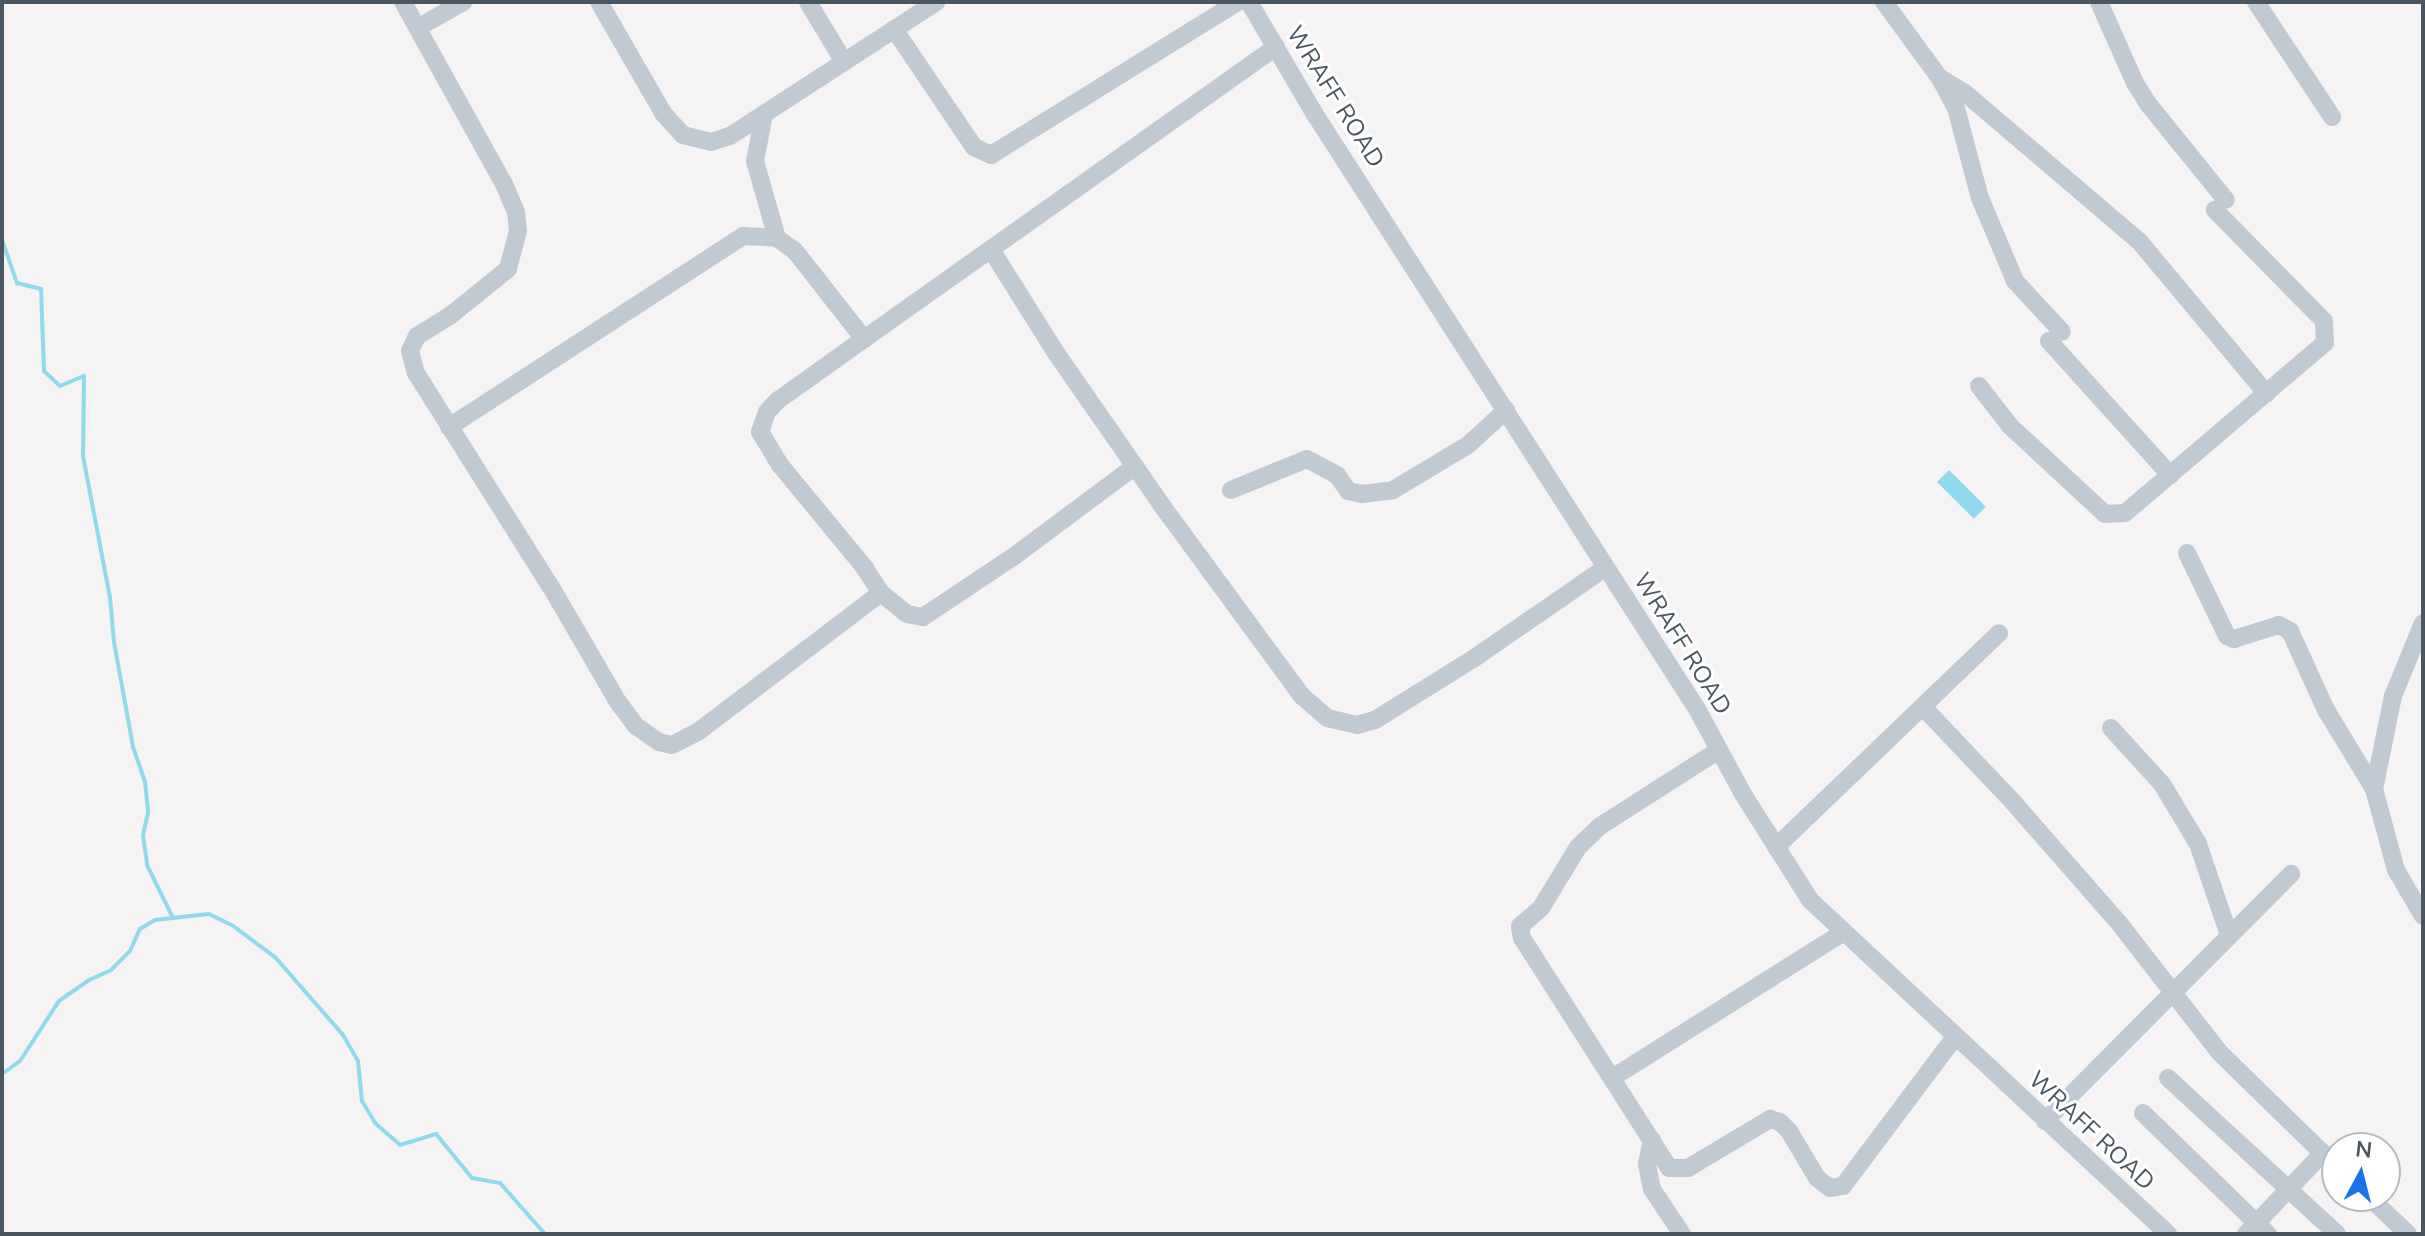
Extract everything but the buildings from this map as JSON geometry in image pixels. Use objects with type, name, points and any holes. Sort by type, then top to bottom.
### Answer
[{"type":"street","points":[[403,2],[516,212],[515,253],[508,269],[412,342],[410,351],[416,373],[618,702],[636,726],[659,742],[672,745],[699,731],[881,593]]},
{"type":"street","points":[[419,27],[463,2]]},
{"type":"street","points":[[599,2],[663,113],[683,135],[711,142],[730,136],[936,2]]},
{"type":"street","points":[[808,2],[844,62]]},
{"type":"street","points":[[894,29],[974,147],[991,155],[1238,2]]},
{"type":"street","name":"WRAFF ROAD","points":[[1249,2],[1697,709],[1810,900],[1954,1038],[2168,1234]]},
{"type":"street","points":[[1884,2],[1940,78],[1956,108],[1969,147],[1980,198],[1996,244],[2015,281],[2055,336],[2170,475]]},
{"type":"street","points":[[1979,386],[2010,426],[2105,514],[2125,513],[2325,343],[2324,321],[2221,205],[2149,105],[2099,2]]},
{"type":"street","points":[[2256,2],[2332,117]]},
{"type":"street","points":[[1135,466],[1013,557],[923,617],[907,614],[881,593],[865,568],[780,465],[760,432],[767,412],[777,401],[1276,47]]},
{"type":"street","points":[[1940,78],[1965,93],[2139,241],[2267,394]]},
{"type":"street","points":[[764,114],[755,161],[777,238]]},
{"type":"street","points":[[754,235],[769,214]]},
{"type":"street","points":[[449,427],[743,236],[777,238],[795,251],[864,339]]},
{"type":"street","points":[[992,251],[1054,350],[1135,466],[1302,696],[1319,713],[1341,723],[1357,725],[1375,720],[1473,659],[1605,568]]},
{"type":"street","points":[[1231,490],[1307,459],[1337,475],[1348,491],[1362,494],[1393,490],[1468,445],[1506,410]]},
{"type":"street","points":[[2187,553],[2227,636],[2234,639],[2279,625],[2290,631],[2326,710],[2374,789],[2396,870],[2423,916]]},
{"type":"street","points":[[2374,789],[2393,696],[2421,631]]},
{"type":"street","points":[[1776,847],[1999,633]]},
{"type":"street","points":[[1923,707],[2013,802],[2119,923],[2243,1078],[2321,1151]]},
{"type":"street","points":[[2111,728],[2162,784],[2198,844],[2229,935]]},
{"type":"street","points":[[1719,750],[1600,826],[1578,847],[1541,908],[1520,926],[1522,938],[1669,1168],[1679,1170],[1770,1119],[1789,1131],[1817,1178],[1830,1188],[1843,1186],[1954,1038]]},
{"type":"street","points":[[2045,1121],[2291,874]]},
{"type":"street","points":[[1612,1078],[1842,933]]},
{"type":"street","points":[[2168,1078],[2337,1234]]},
{"type":"street","points":[[2143,1113],[2257,1230],[2288,1190],[2321,1155]]},
{"type":"street","points":[[1652,1140],[1647,1164],[1652,1189],[1682,1234]]},
{"type":"street","points":[[2385,1212],[2408,1234]]},
{"type":"water","points":[[1949,470],[1986,507],[1974,519],[1937,482]]},
{"type":"waterway","points":[[2,240],[17,283],[41,289],[44,371],[60,386],[84,376],[83,456],[110,597],[114,642],[133,747],[145,782],[148,813],[143,835],[147,865],[172,916]]},
{"type":"waterway","points":[[2,1074],[20,1061],[59,1001],[89,980],[111,970],[130,951],[140,929],[155,920],[209,914],[232,925],[275,957],[343,1035],[358,1061],[362,1101],[375,1123],[400,1145],[436,1134],[472,1178],[500,1183],[545,1234]]}]
